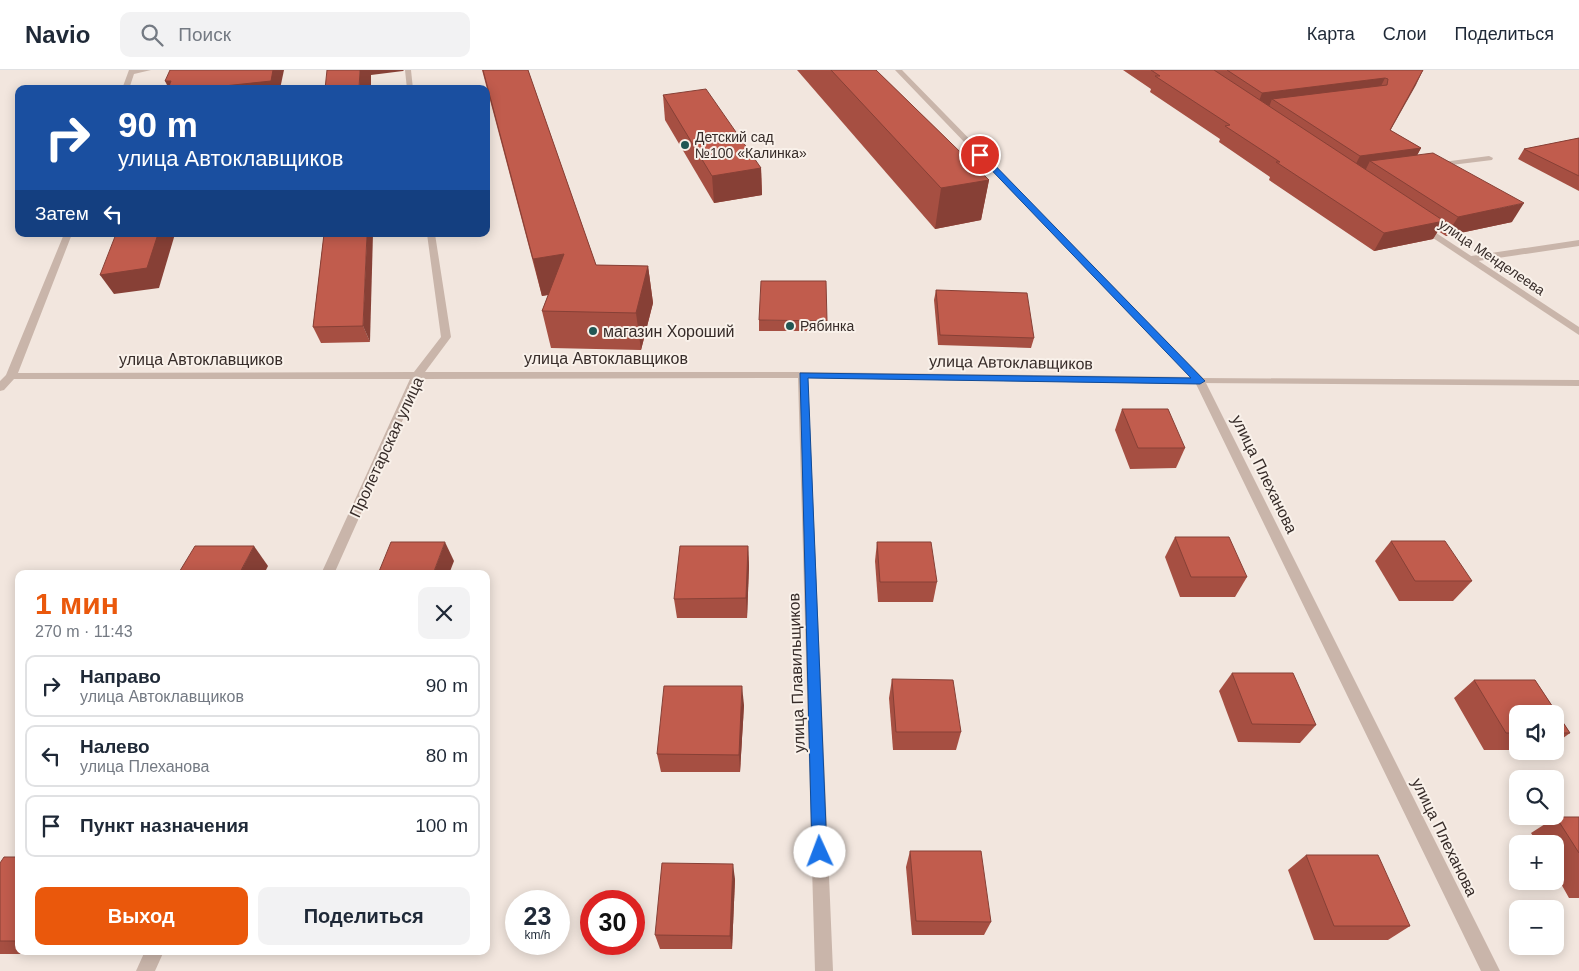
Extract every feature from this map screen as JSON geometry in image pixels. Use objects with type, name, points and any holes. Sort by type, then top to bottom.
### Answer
[{"type":"street","points":[[127,85],[132,71],[148,70]]},
{"type":"street","points":[[408,70],[410,85]]},
{"type":"street","name":"улица Плеханова","points":[[898,70],[1200,381],[1491,971]]},
{"type":"street","points":[[1423,167],[1489,158]]},
{"type":"street","name":"улица Менделеева","points":[[1414,221],[1579,332]]},
{"type":"street","points":[[0,388],[11,376],[67,237]]},
{"type":"street","name":"Пролетарская улица","points":[[329,570],[418,374],[446,337],[431,237]]},
{"type":"street","points":[[1471,259],[1579,243]]},
{"type":"street","name":"улица Автоклавщиков","points":[[11,376],[804,375],[1200,381],[1579,383]]},
{"type":"street","name":"улица Плавильщиков","points":[[804,375],[824,971]]},
{"type":"street","points":[[146,971],[152,955]]},
{"type":"building","points":[[170,70],[273,70],[271,81],[233,85],[170,85],[171,81],[165,81]]},
{"type":"building","points":[[327,70],[360,70],[359,85],[325,85]]},
{"type":"building","points":[[483,70],[528,70],[596,265],[648,266],[636,313],[542,311],[564,254],[533,259],[490,96],[490,85],[487,85]]},
{"type":"building","points":[[831,70],[876,70],[989,180],[941,188]]},
{"type":"building","points":[[1151,70],[1214,70],[1444,221],[1384,233],[1276,162],[1280,162],[1225,126],[1230,125],[1155,76],[1160,76]]},
{"type":"building","points":[[1227,70],[1423,70],[1390,130],[1421,148],[1360,156],[1272,99],[1387,85],[1388,79],[1262,93]]},
{"type":"building","points":[[706,89],[761,168],[712,176],[663,95]]},
{"type":"building","points":[[1579,138],[1579,176],[1524,149]]},
{"type":"building","points":[[1433,153],[1524,203],[1458,217],[1370,161]]},
{"type":"building","points":[[115,237],[157,237],[147,268],[100,275]]},
{"type":"building","points":[[324,237],[367,237],[363,326],[313,327]]},
{"type":"building","points":[[761,281],[826,281],[827,321],[759,320]]},
{"type":"building","points":[[936,290],[1027,293],[1034,338],[940,335]]},
{"type":"building","points":[[1122,409],[1168,409],[1185,448],[1138,448]]},
{"type":"building","points":[[1175,537],[1229,537],[1247,577],[1191,577]]},
{"type":"building","points":[[1391,541],[1445,541],[1472,581],[1415,581]]},
{"type":"building","points":[[391,542],[445,542],[434,570],[380,570]]},
{"type":"building","points":[[877,542],[931,542],[937,582],[880,582]]},
{"type":"building","points":[[195,546],[254,546],[241,570],[180,570]]},
{"type":"building","points":[[680,546],[748,546],[746,598],[674,599]]},
{"type":"building","points":[[1232,673],[1293,673],[1316,725],[1252,724]]},
{"type":"building","points":[[892,679],[953,680],[961,732],[896,732]]},
{"type":"building","points":[[1474,680],[1535,680],[1552,705],[1509,705],[1509,733],[1506,733]]},
{"type":"building","points":[[664,686],[742,686],[739,755],[657,754]]},
{"type":"building","points":[[1564,724],[1570,733],[1564,733]]},
{"type":"building","points":[[1564,817],[1579,817],[1579,853],[1561,825],[1564,825]]},
{"type":"building","points":[[910,851],[981,851],[991,922],[916,921]]},
{"type":"building","points":[[1306,855],[1378,855],[1410,926],[1334,926]]},
{"type":"building","points":[[4,857],[15,857],[15,941],[0,941],[0,863]]},
{"type":"building","points":[[662,863],[733,864],[730,936],[655,935]]},
{"type":"place","name":"Детский сад №100 «Калинка»","points":[[685,145]]},
{"type":"place","name":"Рябинка","points":[[790,326]]},
{"type":"place","name":"магазин Хороший","points":[[593,331]]},
{"type":"route","points":[[820,852],[804,375],[1200,381],[980,155]]}]
